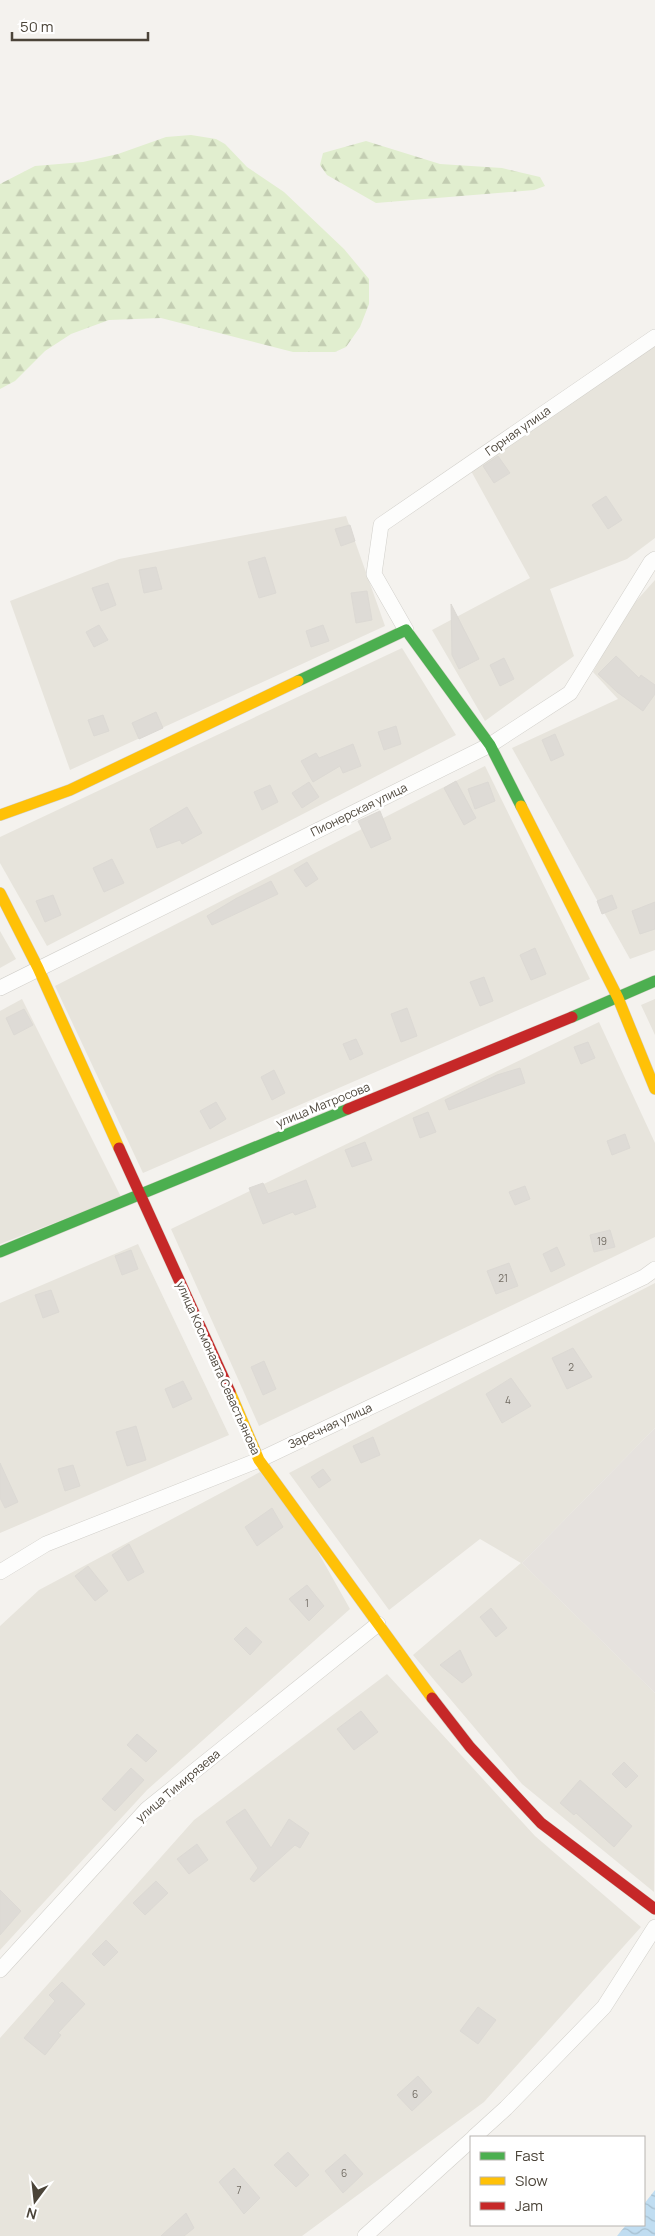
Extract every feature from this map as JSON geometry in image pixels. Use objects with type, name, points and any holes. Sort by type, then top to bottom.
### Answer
[{"type":"street","name":"Горная улица","points":[[406,630],[374,574],[381,525],[655,337]]},
{"type":"street","name":"Пионерская улица","points":[[0,988],[490,745],[570,693],[651,562],[655,559]]},
{"type":"street","points":[[0,815],[70,790],[406,630],[490,745],[618,998],[655,1089]]},
{"type":"street","name":"улица Космонавта Севастьянова","points":[[0,893],[38,968],[140,1196],[201,1326],[259,1460],[419,1682],[470,1747],[542,1823],[655,1909]]},
{"type":"street","name":"улица Матросова","points":[[0,1252],[140,1196],[655,981]]},
{"type":"street","name":"Заречная улица","points":[[0,1572],[46,1544],[259,1460],[644,1277],[655,1269]]},
{"type":"street","name":"улица Тимирязева","points":[[0,1970],[147,1809],[378,1624]]},
{"type":"street","points":[[475,2136],[506,2108],[604,2007],[655,1927]]},
{"type":"street","points":[[365,2236],[470,2141]]},
{"type":"shaded area","points":[[655,337],[655,538],[627,559],[550,589],[574,656],[485,721],[432,630],[530,578],[465,460]]},
{"type":"shaded area","points":[[346,516],[385,626],[70,770],[10,601],[119,559]]},
{"type":"shaded area","points":[[655,580],[655,950],[630,959],[512,748],[618,699],[593,672],[622,617]]},
{"type":"shaded area","points":[[402,648],[456,735],[47,946],[0,863],[0,837]]},
{"type":"shaded area","points":[[485,766],[590,979],[143,1173],[55,986]]},
{"type":"shaded area","points":[[0,931],[16,959],[0,968]]},
{"type":"shaded area","points":[[22,999],[121,1197],[0,1244],[0,1011]]},
{"type":"shaded area","points":[[655,999],[655,1035],[641,1005]]},
{"type":"shaded area","points":[[599,1022],[655,1143],[655,1237],[259,1426],[171,1229]]},
{"type":"shaded area","points":[[138,1244],[229,1435],[0,1533],[0,1303]]},
{"type":"shaded area","points":[[655,1283],[655,1428],[522,1563],[655,1693],[654,1892],[522,1784],[413,1655],[521,1563],[480,1539],[389,1610],[289,1473]]},
{"type":"shaded area","points":[[655,1428],[655,1693],[522,1563]]},
{"type":"shaded area","points":[[260,1472],[309,1536],[350,1609],[147,1790],[0,1950],[0,1626],[39,1590]]},
{"type":"shaded area","points":[[387,1674],[535,1836],[641,1927],[484,2102],[302,2236],[0,2236],[0,2038],[194,1820]]},
{"type":"green space","points":[[191,135],[216,139],[225,144],[247,167],[284,192],[344,249],[369,279],[369,304],[360,327],[346,347],[335,352],[293,352],[161,318],[109,320],[71,334],[45,351],[15,381],[0,389],[0,184],[35,166],[83,162],[118,154],[166,137]]},
{"type":"green space","points":[[366,141],[440,164],[502,168],[540,177],[545,186],[534,190],[376,203],[327,175],[320,165],[323,153]]},
{"type":"water","points":[[655,2190],[655,2236],[617,2236],[625,2226],[645,2226],[645,2203]]},
{"type":"building","points":[[498,456],[510,473],[494,483],[483,466]]},
{"type":"building","points":[[606,496],[622,520],[608,529],[592,505]]},
{"type":"building","points":[[350,525],[355,541],[341,546],[335,529]]},
{"type":"building","points":[[265,557],[276,593],[259,598],[248,562]]},
{"type":"building","points":[[156,567],[162,589],[144,593],[139,570]]},
{"type":"building","points":[[108,583],[116,605],[101,611],[92,588]]},
{"type":"building","points":[[367,591],[372,620],[356,623],[351,593]]},
{"type":"building","points":[[451,604],[479,659],[459,669],[452,655]]},
{"type":"building","points":[[99,625],[108,640],[94,647],[86,632]]},
{"type":"building","points":[[323,625],[329,641],[311,647],[306,631]]},
{"type":"building","points":[[616,656],[639,678],[641,675],[655,685],[655,694],[643,711],[617,692],[598,674]]},
{"type":"building","points":[[504,658],[514,679],[500,686],[490,665]]},
{"type":"building","points":[[156,712],[163,728],[139,739],[132,723]]},
{"type":"building","points":[[103,715],[109,731],[94,736],[88,720]]},
{"type":"building","points":[[396,726],[401,744],[384,750],[378,732]]},
{"type":"building","points":[[555,734],[564,755],[551,761],[542,740]]},
{"type":"building","points":[[353,744],[361,766],[343,773],[340,766],[313,782],[301,761],[316,753],[319,758]]},
{"type":"building","points":[[456,781],[476,818],[464,825],[444,788]]},
{"type":"building","points":[[309,782],[319,797],[302,808],[292,793]]},
{"type":"building","points":[[488,782],[495,801],[475,809],[468,789]]},
{"type":"building","points":[[270,785],[278,802],[262,810],[254,792]]},
{"type":"building","points":[[187,807],[202,833],[182,844],[180,840],[157,848],[150,829]]},
{"type":"building","points":[[380,811],[391,839],[371,848],[358,821]]},
{"type":"building","points":[[112,859],[124,883],[104,892],[93,868]]},
{"type":"building","points":[[307,862],[318,879],[306,887],[294,870]]},
{"type":"building","points":[[271,881],[278,894],[212,925],[207,916]]},
{"type":"building","points":[[53,895],[61,915],[45,922],[36,901]]},
{"type":"building","points":[[612,895],[617,908],[602,914],[597,901]]},
{"type":"building","points":[[655,902],[655,929],[640,934],[632,911]]},
{"type":"building","points":[[535,948],[546,974],[531,980],[520,955]]},
{"type":"building","points":[[484,977],[493,1001],[480,1006],[470,982]]},
{"type":"building","points":[[407,1008],[417,1036],[401,1042],[391,1014]]},
{"type":"building","points":[[24,1009],[33,1025],[14,1035],[6,1018]]},
{"type":"building","points":[[356,1039],[363,1054],[350,1060],[343,1044]]},
{"type":"building","points":[[588,1042],[595,1058],[581,1064],[574,1047]]},
{"type":"building","points":[[520,1068],[525,1083],[449,1110],[445,1100],[497,1075]]},
{"type":"building","points":[[274,1070],[285,1093],[272,1100],[261,1077]]},
{"type":"building","points":[[216,1102],[226,1119],[210,1129],[200,1111]]},
{"type":"building","points":[[428,1112],[436,1132],[420,1138],[413,1118]]},
{"type":"building","points":[[625,1134],[630,1148],[612,1155],[607,1141]]},
{"type":"building","points":[[365,1142],[372,1160],[352,1167],[345,1150]]},
{"type":"building","points":[[306,1180],[316,1207],[295,1215],[293,1212],[263,1224],[249,1188],[263,1183],[268,1194]]},
{"type":"building","points":[[525,1186],[530,1199],[515,1205],[509,1192]]},
{"type":"building","points":[[610,1230],[615,1247],[594,1252],[590,1235]]},
{"type":"building","points":[[557,1247],[565,1265],[551,1272],[543,1254]]},
{"type":"building","points":[[131,1250],[138,1269],[122,1275],[115,1256]]},
{"type":"building","points":[[509,1263],[518,1286],[496,1294],[487,1271]]},
{"type":"building","points":[[51,1290],[59,1312],[43,1318],[35,1295]]},
{"type":"building","points":[[573,1348],[592,1377],[567,1389],[552,1358]]},
{"type":"building","points":[[264,1361],[276,1389],[263,1395],[251,1367]]},
{"type":"building","points":[[511,1378],[531,1406],[502,1423],[486,1394]]},
{"type":"building","points":[[183,1381],[192,1399],[173,1408],[165,1389]]},
{"type":"building","points":[[136,1426],[146,1460],[127,1466],[116,1432]]},
{"type":"building","points":[[373,1437],[380,1455],[361,1463],[353,1446]]},
{"type":"building","points":[[0,1463],[18,1502],[5,1508],[0,1498]]},
{"type":"building","points":[[73,1465],[80,1486],[65,1491],[58,1469]]},
{"type":"building","points":[[323,1469],[331,1480],[319,1488],[311,1477]]},
{"type":"building","points":[[272,1508],[283,1527],[257,1546],[245,1527]]},
{"type":"building","points":[[129,1544],[144,1572],[128,1581],[112,1555]]},
{"type":"building","points":[[88,1566],[108,1591],[95,1601],[75,1576]]},
{"type":"building","points":[[307,1585],[324,1606],[309,1621],[289,1599]]},
{"type":"building","points":[[491,1608],[507,1628],[496,1637],[480,1617]]},
{"type":"building","points":[[246,1627],[262,1642],[250,1655],[234,1639]]},
{"type":"building","points":[[460,1650],[472,1675],[462,1683],[440,1665]]},
{"type":"building","points":[[361,1711],[378,1732],[354,1750],[337,1729]]},
{"type":"building","points":[[137,1734],[157,1751],[146,1762],[127,1745]]},
{"type":"building","points":[[624,1762],[638,1776],[626,1788],[612,1774]]},
{"type":"building","points":[[131,1768],[144,1780],[115,1811],[102,1799]]},
{"type":"building","points":[[580,1780],[632,1826],[614,1847],[576,1813],[574,1815],[560,1803]]},
{"type":"building","points":[[245,1809],[271,1848],[289,1819],[309,1833],[300,1848],[295,1845],[254,1882],[250,1879],[258,1868],[226,1822]]},
{"type":"building","points":[[197,1844],[208,1860],[189,1874],[177,1859]]},
{"type":"building","points":[[156,1881],[168,1893],[145,1915],[133,1903]]},
{"type":"building","points":[[0,1890],[21,1911],[0,1935]]},
{"type":"building","points":[[106,1940],[118,1952],[104,1966],[92,1954]]},
{"type":"building","points":[[62,1982],[85,2004],[58,2033],[61,2035],[45,2055],[24,2038],[55,2001],[49,1995]]},
{"type":"building","points":[[478,2007],[496,2020],[478,2044],[460,2031]]},
{"type":"building","points":[[418,2076],[432,2092],[412,2111],[397,2095]]},
{"type":"building","points":[[288,2152],[309,2175],[296,2187],[274,2165]]},
{"type":"building","points":[[345,2154],[363,2174],[343,2193],[325,2171]]},
{"type":"building","points":[[234,2168],[260,2198],[244,2214],[219,2182]]},
{"type":"building","points":[[186,2213],[194,2228],[184,2236],[161,2236]]},
{"type":"traffic: fast","points":[[298,681],[406,630],[490,745],[521,806]]},
{"type":"traffic: fast","points":[[572,1017],[655,981]]},
{"type":"traffic: fast","points":[[0,1252],[348,1109]]},
{"type":"traffic: slow","points":[[0,815],[70,790],[298,681]]},
{"type":"traffic: slow","points":[[521,806],[618,998],[655,1089]]},
{"type":"traffic: slow","points":[[0,893],[38,968],[119,1148]]},
{"type":"traffic: slow","points":[[230,1392],[259,1460],[432,1698]]},
{"type":"traffic: jam","points":[[348,1109],[572,1017]]},
{"type":"traffic: jam","points":[[119,1148],[230,1392]]},
{"type":"traffic: jam","points":[[432,1698],[470,1747],[541,1823],[655,1909]]}]
